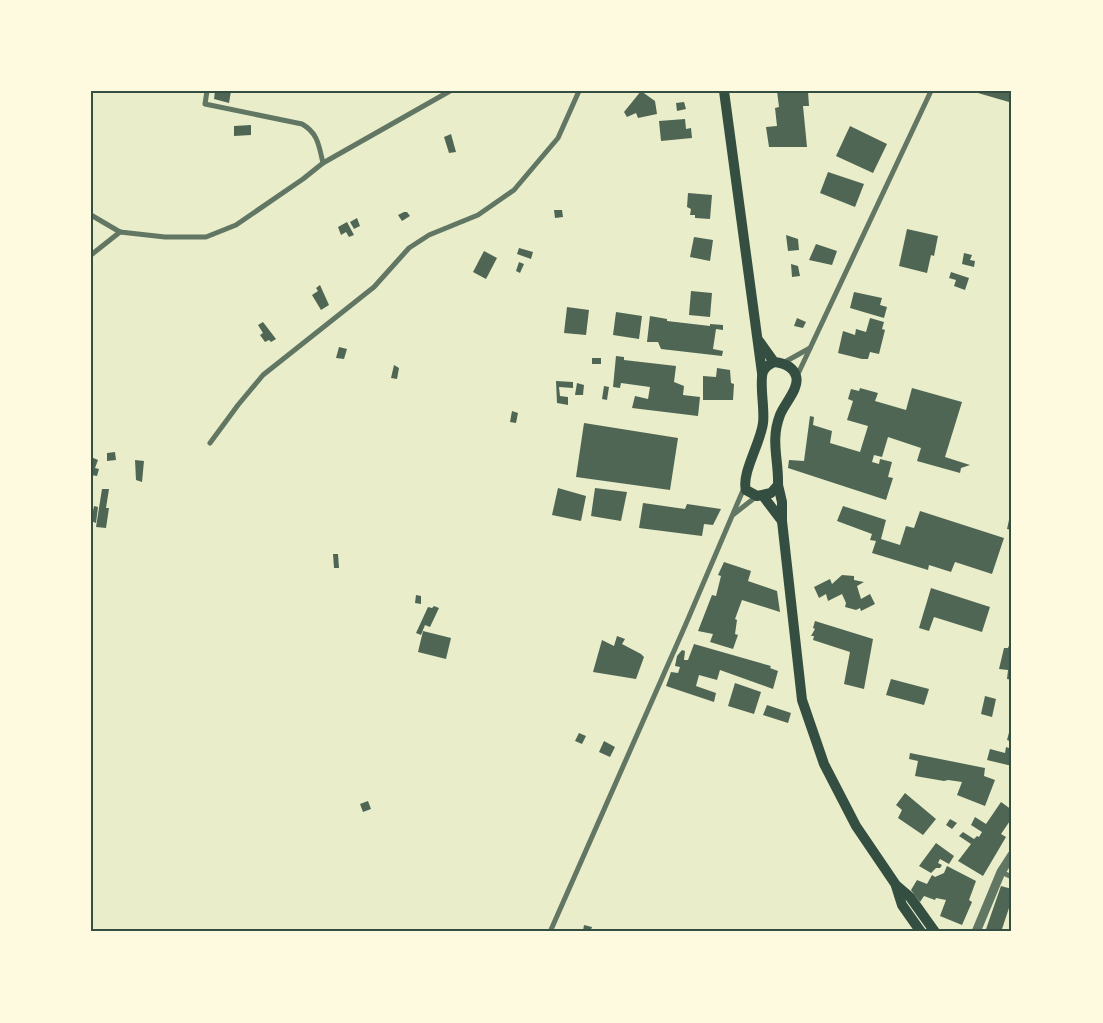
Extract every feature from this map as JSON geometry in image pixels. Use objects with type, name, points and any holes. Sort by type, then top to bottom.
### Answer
[{"type":"main road","points":[[724,91],[762,373],[764,422],[745,485],[751,495],[760,496],[772,493],[778,485]]},
{"type":"main road","points":[[758,340],[778,363],[791,368],[796,376],[796,384],[780,415],[774,452],[782,502],[782,521],[802,700],[824,764],[851,817],[896,885],[910,897],[936,932]]},
{"type":"main road","points":[[762,373],[766,366],[778,363]]},
{"type":"main road","points":[[760,496],[782,521]]},
{"type":"main road","points":[[896,885],[902,905],[921,932]]},
{"type":"street","points":[[208,91],[205,104],[302,124],[312,130],[319,142],[323,163]]},
{"type":"street","points":[[91,215],[120,232],[166,237],[206,237],[236,225],[323,163],[450,91]]},
{"type":"street","points":[[210,443],[263,375],[374,287],[409,248],[429,236],[478,215],[514,190],[558,138],[579,91]]},
{"type":"street","points":[[796,376],[931,91]]},
{"type":"street","points":[[91,255],[120,232]]},
{"type":"street","points":[[778,363],[799,356],[810,348]]},
{"type":"street","points":[[550,932],[745,485]]},
{"type":"street","points":[[733,514],[760,496]]},
{"type":"street","points":[[976,932],[1001,872],[1012,855]]},
{"type":"street","points":[[1001,872],[1012,877]]},
{"type":"building","points":[[215,91],[231,91],[229,103],[214,99]]},
{"type":"building","points":[[641,91],[655,101],[657,114],[638,118],[636,113],[627,117],[624,112]]},
{"type":"building","points":[[777,91],[808,91],[809,106],[803,106],[807,147],[769,147],[766,127],[777,126],[775,108],[779,107]]},
{"type":"building","points":[[971,91],[1012,91],[1012,93],[1009,102]]},
{"type":"building","points":[[684,102],[686,109],[677,111],[676,103]]},
{"type":"building","points":[[685,119],[686,129],[691,128],[692,138],[661,141],[659,121]]},
{"type":"building","points":[[251,125],[251,135],[234,136],[234,126]]},
{"type":"building","points":[[850,126],[887,144],[873,173],[836,156]]},
{"type":"building","points":[[451,134],[456,152],[449,153],[444,137]]},
{"type":"building","points":[[828,172],[864,184],[855,207],[820,193]]},
{"type":"building","points":[[688,193],[712,195],[710,219],[695,218],[695,215],[690,215],[691,209],[687,207]]},
{"type":"building","points":[[554,210],[562,210],[563,217],[555,218]]},
{"type":"building","points":[[407,212],[410,216],[402,221],[398,215]]},
{"type":"building","points":[[357,218],[360,226],[354,229],[350,222]]},
{"type":"building","points":[[347,222],[354,235],[349,237],[346,232],[341,235],[338,227]]},
{"type":"building","points":[[907,229],[938,236],[934,256],[931,255],[927,273],[899,266]]},
{"type":"building","points":[[786,235],[798,239],[799,250],[788,251]]},
{"type":"building","points":[[694,237],[713,240],[710,261],[690,257]]},
{"type":"building","points":[[816,244],[837,251],[832,265],[809,260]]},
{"type":"building","points":[[519,248],[533,252],[531,259],[517,254]]},
{"type":"building","points":[[484,251],[497,258],[486,279],[473,272]]},
{"type":"building","points":[[964,253],[972,255],[970,260],[975,261],[974,267],[962,264]]},
{"type":"building","points":[[519,262],[524,264],[520,273],[516,271]]},
{"type":"building","points":[[791,264],[798,266],[800,276],[792,277]]},
{"type":"building","points":[[951,272],[969,278],[965,290],[954,286],[956,280],[949,278]]},
{"type":"building","points":[[320,285],[329,305],[321,310],[312,295],[318,291],[316,288]]},
{"type":"building","points":[[691,291],[712,293],[710,317],[689,315]]},
{"type":"building","points":[[854,292],[882,298],[880,305],[887,307],[884,318],[850,308]]},
{"type":"building","points":[[567,307],[589,310],[586,335],[564,333]]},
{"type":"building","points":[[616,312],[642,316],[639,339],[613,335]]},
{"type":"building","points":[[650,316],[667,319],[667,321],[710,326],[710,324],[723,325],[723,330],[716,329],[713,349],[723,351],[722,356],[661,349],[658,342],[647,342]]},
{"type":"building","points":[[797,318],[806,322],[803,328],[794,326]]},
{"type":"building","points":[[870,318],[884,322],[882,329],[885,330],[879,354],[870,352],[868,359],[862,359],[838,353],[843,331],[855,335],[856,329],[866,332]]},
{"type":"building","points":[[263,322],[276,339],[271,342],[269,340],[265,342],[260,335],[263,333],[258,325]]},
{"type":"building","points":[[339,347],[347,349],[344,359],[336,358]]},
{"type":"building","points":[[616,356],[624,357],[624,360],[676,366],[674,382],[684,386],[683,395],[700,397],[698,416],[632,408],[635,396],[648,399],[650,387],[621,383],[620,388],[613,387]]},
{"type":"building","points":[[592,358],[601,358],[601,364],[592,364]]},
{"type":"building","points":[[394,365],[399,368],[397,379],[391,378]]},
{"type":"building","points":[[717,368],[730,370],[731,383],[734,384],[733,400],[703,400],[703,376],[716,377]]},
{"type":"building","points":[[556,381],[573,382],[573,388],[559,387],[560,396],[568,397],[568,405],[557,403]]},
{"type":"building","points":[[577,383],[584,385],[583,395],[575,395]]},
{"type":"building","points":[[604,386],[609,387],[607,400],[602,399]]},
{"type":"building","points":[[860,388],[878,393],[875,401],[906,410],[912,388],[962,402],[945,457],[970,465],[961,468],[960,473],[917,461],[921,448],[888,437],[882,457],[874,455],[872,462],[879,464],[880,459],[892,462],[888,477],[893,478],[886,500],[788,468],[789,460],[804,461],[810,416],[814,417],[813,425],[832,431],[830,443],[860,452],[868,426],[847,420],[853,401],[848,399],[851,389],[859,391]]},
{"type":"building","points":[[512,411],[518,413],[516,423],[510,422]]},
{"type":"building","points":[[584,423],[678,438],[670,490],[576,477]]},
{"type":"building","points":[[115,452],[116,460],[107,461],[107,453]]},
{"type":"building","points":[[91,457],[98,460],[95,468],[99,469],[97,476],[91,475]]},
{"type":"building","points":[[135,460],[144,461],[142,482],[136,480]]},
{"type":"building","points":[[558,488],[586,496],[581,521],[552,515]]},
{"type":"building","points":[[595,488],[627,492],[621,521],[591,516]]},
{"type":"building","points":[[102,489],[109,489],[106,508],[109,508],[106,528],[96,527]]},
{"type":"building","points":[[643,503],[685,509],[687,504],[721,509],[713,525],[704,524],[702,536],[639,528]]},
{"type":"building","points":[[94,506],[98,507],[96,523],[91,521]]},
{"type":"building","points":[[843,506],[886,520],[881,539],[900,545],[906,526],[914,528],[920,511],[1004,538],[992,574],[955,562],[951,572],[929,565],[928,570],[872,553],[876,541],[870,540],[872,534],[837,521]]},
{"type":"building","points":[[1012,511],[1012,530],[1007,529]]},
{"type":"building","points":[[333,554],[338,554],[339,568],[334,568]]},
{"type":"building","points":[[724,562],[751,571],[748,581],[777,591],[780,612],[742,600],[735,619],[737,620],[735,634],[738,635],[733,649],[710,642],[713,634],[698,631],[712,595],[716,596],[721,576],[718,575]]},
{"type":"building","points":[[842,575],[854,576],[854,580],[864,582],[857,586],[861,599],[870,594],[875,604],[861,611],[860,608],[856,610],[845,607],[846,603],[842,594],[828,601],[826,594],[819,598],[814,587],[830,579],[832,584]]},
{"type":"building","points":[[931,588],[990,607],[982,632],[934,617],[929,631],[919,628]]},
{"type":"building","points":[[416,595],[421,596],[421,604],[415,603]]},
{"type":"building","points":[[434,606],[439,608],[430,627],[425,625],[421,635],[416,633],[428,607],[432,608]]},
{"type":"building","points":[[815,621],[873,639],[864,689],[844,684],[850,652],[813,640],[814,636],[811,636],[815,629],[813,628]]},
{"type":"building","points":[[423,631],[451,638],[446,659],[418,652]]},
{"type":"building","points":[[617,636],[625,639],[622,644],[644,657],[636,679],[593,672],[602,640],[614,646]]},
{"type":"building","points":[[1010,643],[1012,643],[1012,680],[1007,679],[1008,670],[999,669],[1004,648],[1008,648]]},
{"type":"building","points":[[694,644],[771,666],[770,668],[778,671],[773,689],[720,670],[717,680],[699,675],[696,686],[716,693],[714,702],[666,686],[671,672],[678,673],[680,667],[675,666],[677,656],[682,650],[685,651],[684,660],[688,660]]},
{"type":"building","points":[[891,679],[929,689],[924,705],[886,695]]},
{"type":"building","points":[[735,683],[761,692],[754,714],[728,706]]},
{"type":"building","points":[[985,696],[996,699],[992,717],[981,714]]},
{"type":"building","points":[[767,705],[791,713],[788,723],[763,715]]},
{"type":"building","points":[[1012,725],[1012,742],[1007,740]]},
{"type":"building","points":[[579,733],[586,736],[582,744],[575,741]]},
{"type":"building","points":[[604,741],[615,747],[610,757],[599,752]]},
{"type":"building","points":[[1006,747],[1012,749],[1012,766],[987,760],[990,749],[1005,753]]},
{"type":"building","points":[[910,753],[985,768],[984,776],[995,780],[985,806],[957,795],[962,782],[915,776],[918,761],[909,759]]},
{"type":"building","points":[[905,793],[936,819],[923,835],[898,818],[902,810],[896,805]]},
{"type":"building","points":[[368,801],[371,809],[363,812],[360,804]]},
{"type":"building","points":[[1001,802],[1012,810],[1012,818],[1001,834],[1006,837],[983,876],[958,861],[971,844],[959,836],[963,832],[974,839],[977,836],[979,837],[982,832],[971,825],[975,817],[986,824]]},
{"type":"building","points":[[950,819],[957,823],[952,829],[946,825]]},
{"type":"building","points":[[936,843],[954,856],[949,864],[940,859],[938,863],[942,865],[931,873],[919,866]]},
{"type":"building","points":[[947,866],[976,881],[969,900],[972,902],[962,925],[940,916],[946,900],[936,898],[935,900],[924,896],[920,902],[911,890],[917,880],[927,884],[932,875],[935,877],[944,873]]},
{"type":"building","points":[[1001,886],[1012,889],[1012,909],[1009,908],[1001,932],[985,932]]},
{"type":"building","points":[[584,925],[592,927],[590,932],[583,931]]}]
